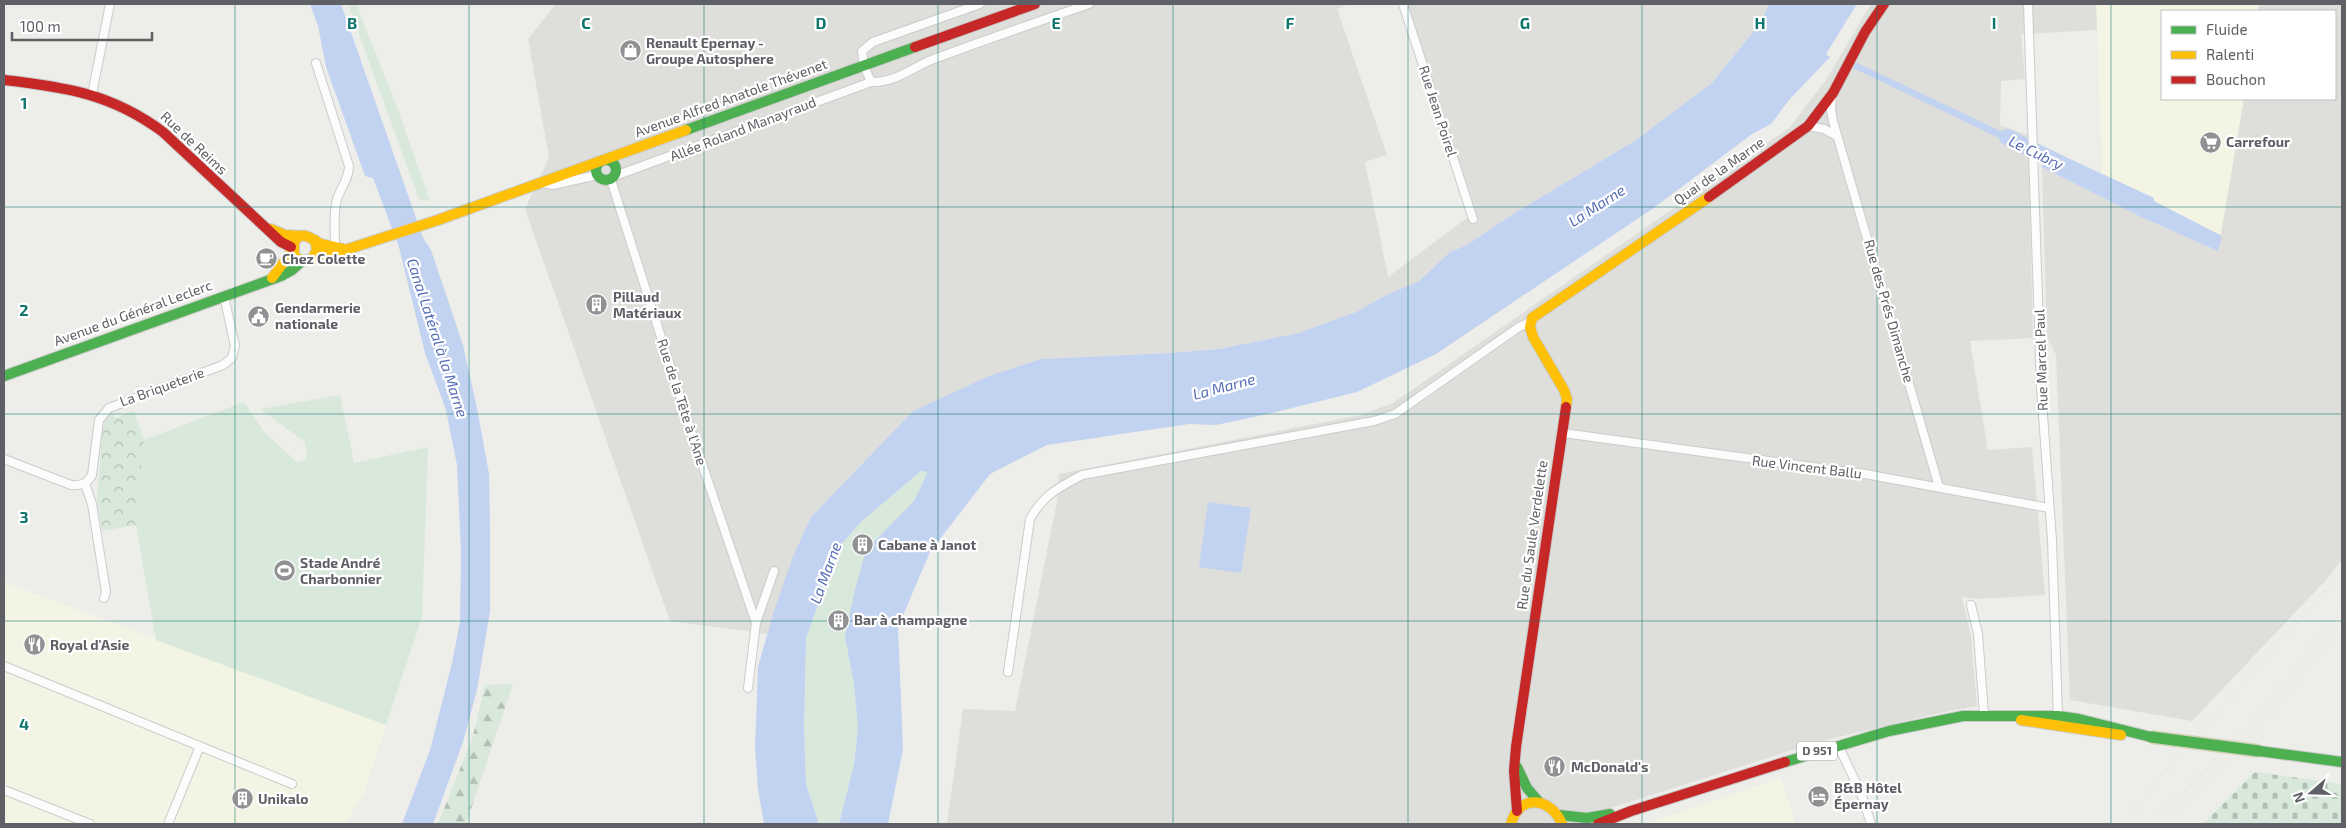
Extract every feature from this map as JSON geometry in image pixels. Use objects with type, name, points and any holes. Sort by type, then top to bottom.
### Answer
[{"type":"main road","name":"Avenue Alfred Anatole Thévenet","points":[[356,247],[438,220],[1035,4]]},
{"type":"main road","name":"Quai de la Marne","points":[[1530,322],[1535,314],[1596,275],[1808,126],[1833,93],[1865,32],[1884,4]]},
{"type":"main road","name":"Rue de Reims","points":[[4,80],[60,86],[92,94],[143,117],[163,132],[226,193],[291,249]]},
{"type":"main road","points":[[614,163],[609,160],[602,161],[597,166],[597,175],[603,180],[613,178],[614,163],[628,152]]},
{"type":"main road","name":"Rue de Reims","points":[[266,227],[285,235],[300,236]]},
{"type":"main road","points":[[272,278],[296,238],[300,236],[310,237],[335,247],[356,247]]},
{"type":"main road","points":[[291,249],[294,256],[302,261],[312,259],[317,250],[315,240]]},
{"type":"main road","points":[[315,255],[356,247]]},
{"type":"main road","name":"Avenue du Général Leclerc","points":[[4,376],[287,274],[302,261]]},
{"type":"main road","name":"Rue du Saule Verdelette","points":[[1512,824],[1516,811],[1515,762],[1567,399],[1566,391],[1532,336],[1530,322]]},
{"type":"main road","name":"D 951","points":[[1598,824],[1631,811],[1838,745],[1938,720],[1984,715],[2058,716],[2079,719],[2151,737]]},
{"type":"main road","name":"D 951","points":[[2007,715],[2028,722],[2103,733],[2151,737],[2342,762]]},
{"type":"main road","points":[[1515,762],[1527,788],[1539,802]]},
{"type":"main road","points":[[1516,811],[1523,805],[1539,802],[1547,804],[1561,820]]},
{"type":"main road","name":"D 951","points":[[1561,820],[1631,811]]},
{"type":"street","points":[[92,94],[110,4]]},
{"type":"street","points":[[870,82],[864,66],[862,51],[873,42],[980,4]]},
{"type":"street","name":"Allée Roland Manayraud","points":[[613,178],[870,82],[883,82],[903,75],[931,60],[1089,4]]},
{"type":"street","name":"Rue Jean Poirel","points":[[1403,4],[1474,219]]},
{"type":"street","name":"Rue Marcel Paul","points":[[2028,4],[2041,387],[2049,508],[2058,716]]},
{"type":"street","points":[[316,63],[349,166],[349,175],[336,206],[335,247]]},
{"type":"street","name":"Rue des Prés Dimanche","points":[[1833,93],[1831,110],[1837,136],[1874,256],[1939,487]]},
{"type":"street","points":[[1808,126],[1824,129],[1837,136]]},
{"type":"street","points":[[541,183],[553,185],[597,175]]},
{"type":"street","name":"Rue de la Tête à l'Ane","points":[[613,178],[690,428],[756,623]]},
{"type":"street","name":"La Briqueterie","points":[[85,484],[92,476],[99,420],[108,408],[223,365],[232,358],[235,346],[224,296]]},
{"type":"street","points":[[1008,672],[1030,519],[1039,502],[1062,485],[1082,475],[1374,421],[1394,414],[1511,332],[1530,322]]},
{"type":"street","name":"Rue Vincent Ballu","points":[[1563,433],[1865,474],[2049,508]]},
{"type":"street","points":[[4,459],[71,485],[85,484],[92,504],[104,574],[106,592],[104,598]]},
{"type":"street","points":[[748,688],[756,623],[774,571]]},
{"type":"street","points":[[1971,605],[1978,634],[1984,715]]},
{"type":"street","points":[[4,666],[292,784]]},
{"type":"street","points":[[1838,745],[1861,793],[1871,824]]},
{"type":"street","points":[[168,824],[200,746]]},
{"type":"street","points":[[4,790],[90,824]]},
{"type":"shaded area","points":[[556,4],[1350,4],[1337,9],[1387,155],[1365,162],[1388,277],[1476,211],[1407,4],[1770,4],[1757,27],[1712,83],[1636,140],[1513,214],[1467,245],[1450,252],[1418,282],[1388,294],[1356,312],[1299,333],[1219,349],[1041,359],[989,376],[913,411],[811,517],[793,556],[767,634],[670,621],[525,209],[549,157],[528,39]]},
{"type":"shaded area","points":[[1871,4],[2096,4],[2097,30],[2021,34],[2025,79],[2001,81],[2000,125],[2028,135],[2033,338],[1970,341],[1988,450],[2032,447],[2045,595],[1976,599],[1962,597],[1971,636],[1977,706],[1939,713],[1818,742],[1611,808],[1585,824],[947,824],[963,709],[1015,711],[1057,501],[1059,474],[1361,415],[1393,403],[1789,128],[1826,80]]},
{"type":"shaded area","points":[[2096,4],[2260,4],[2258,10],[2161,10],[2161,100],[2244,100],[2222,236],[2154,201],[2154,198],[2102,174]]},
{"type":"shaded area","points":[[2260,4],[2342,4],[2342,560],[2325,581],[2192,721],[2070,700],[2056,355],[2047,337],[2042,167],[2139,216],[2218,251],[2244,100],[2336,100],[2336,10],[2258,10]]},
{"type":"shaded area","points":[[4,582],[386,725],[363,795],[345,824],[4,824]]},
{"type":"shaded area","points":[[1780,778],[1796,824],[1646,824]]},
{"type":"green space","points":[[348,4],[356,4],[398,110],[430,201],[419,199]]},
{"type":"green space","name":"Stade André Charbonnier","points":[[340,395],[354,463],[428,447],[422,617],[386,725],[156,640],[136,525],[144,440],[244,402],[264,432],[298,463],[307,458],[305,442],[260,409]]},
{"type":"green space","points":[[134,411],[144,440],[136,525],[102,531],[97,498],[105,420],[113,413],[115,418]]},
{"type":"green space","points":[[921,471],[925,471],[927,474],[914,501],[869,547],[864,557],[845,637],[854,684],[858,728],[854,764],[839,824],[819,824],[806,784],[804,727],[806,638],[839,547],[861,522]]},
{"type":"green space","points":[[513,684],[466,824],[438,824],[473,736],[485,685]]},
{"type":"green space","points":[[2255,772],[2342,784],[2342,824],[2203,824]]},
{"type":"water","name":"Canal Latéral à la Marne","points":[[310,4],[341,4],[423,238],[431,250],[463,345],[489,474],[490,611],[477,690],[463,742],[433,824],[402,824],[430,750],[452,663],[460,622],[461,552],[457,465],[446,410],[425,353],[399,247],[373,178],[365,176],[326,67],[318,26]]},
{"type":"water","name":"La Marne","points":[[1770,4],[1857,4],[1826,54],[1830,57],[1789,100],[1771,124],[1752,134],[1655,207],[1436,354],[1357,392],[1216,425],[1189,424],[1047,445],[990,474],[930,552],[898,627],[903,749],[888,824],[839,824],[854,764],[858,728],[854,684],[845,637],[854,594],[864,557],[869,547],[914,501],[927,474],[925,471],[921,471],[861,522],[839,547],[806,638],[804,727],[806,784],[819,824],[764,824],[758,789],[755,748],[758,667],[773,614],[793,556],[811,517],[913,411],[989,376],[1041,359],[1219,349],[1299,333],[1356,312],[1388,294],[1418,282],[1450,252],[1467,245],[1513,214],[1636,140],[1712,83],[1757,27]]},
{"type":"water","points":[[1853,61],[2026,143],[2026,151],[1851,67]]},
{"type":"water","points":[[2040,145],[2154,198],[2154,201],[2222,236],[2218,251],[2139,216],[2042,167]]},
{"type":"water","points":[[1208,502],[1251,508],[1241,573],[1199,567]]},
{"type":"waterway","name":"Le Cubry","points":[[2007,137],[2061,164]]},
{"type":"railway","points":[[2123,824],[2163,774],[2342,572]]},
{"type":"railway","points":[[2150,824],[2210,766],[2257,716],[2342,611]]},
{"type":"railway","points":[[2165,824],[2276,709],[2337,630]]},
{"type":"traffic: fast","points":[[686,130],[915,47]]},
{"type":"traffic: fast","points":[[606,160],[613,163],[616,170],[613,177],[606,180],[599,177],[596,170],[599,163],[606,160]]},
{"type":"traffic: fast","points":[[4,376],[281,276],[292,270],[302,261]]},
{"type":"traffic: fast","points":[[1785,762],[1889,731],[1963,716],[2058,716],[2079,719],[2151,737]]},
{"type":"traffic: fast","points":[[2151,737],[2259,751]]},
{"type":"traffic: fast","points":[[2259,751],[2342,762]]},
{"type":"traffic: fast","points":[[1517,767],[1527,788],[1539,802]]},
{"type":"traffic: fast","points":[[1559,815],[1587,818],[1610,814]]},
{"type":"traffic: slow","points":[[315,255],[342,251],[438,220],[686,130]]},
{"type":"traffic: slow","points":[[1566,407],[1567,399],[1564,390],[1533,337],[1530,327],[1532,318],[1709,197]]},
{"type":"traffic: slow","points":[[271,229],[285,235],[300,236]]},
{"type":"traffic: slow","points":[[315,240],[317,250],[312,259],[302,261],[294,256],[294,242],[300,236],[307,236],[313,240],[317,242],[321,244],[343,249]]},
{"type":"traffic: slow","points":[[272,278],[292,251]]},
{"type":"traffic: slow","points":[[2021,720],[2121,735]]},
{"type":"traffic: slow","points":[[1511,824],[1515,814],[1521,807],[1535,802],[1551,808],[1562,824]]},
{"type":"traffic: jam","points":[[915,47],[1035,4]]},
{"type":"traffic: jam","points":[[1709,197],[1808,126],[1833,93],[1865,32],[1884,4]]},
{"type":"traffic: jam","points":[[4,80],[88,94],[144,119],[163,132],[281,242],[291,247]]},
{"type":"traffic: jam","points":[[1517,811],[1514,771],[1516,747],[1566,407]]},
{"type":"traffic: jam","points":[[1598,824],[1631,811],[1785,762]]},
{"type":"place","name":"Renault Epernay - Groupe Autosphere","points":[[630,51]]},
{"type":"place","name":"Carrefour","points":[[2210,142]]},
{"type":"place","name":"Chez Colette","points":[[266,259]]},
{"type":"place","name":"Pillaud Matériaux","points":[[597,305]]},
{"type":"place","name":"Gendarmerie nationale","points":[[259,316]]},
{"type":"place","name":"Cabane à Janot","points":[[862,545]]},
{"type":"place","name":"Stade André Charbonnier","points":[[284,571]]},
{"type":"place","name":"Bar à champagne","points":[[838,620]]},
{"type":"place","name":"Royal d'Asie","points":[[34,645]]},
{"type":"place","name":"McDonald's","points":[[1555,767]]},
{"type":"place","name":"B&B Hôtel Épernay","points":[[1818,796]]},
{"type":"place","name":"Unikalo","points":[[242,799]]}]
